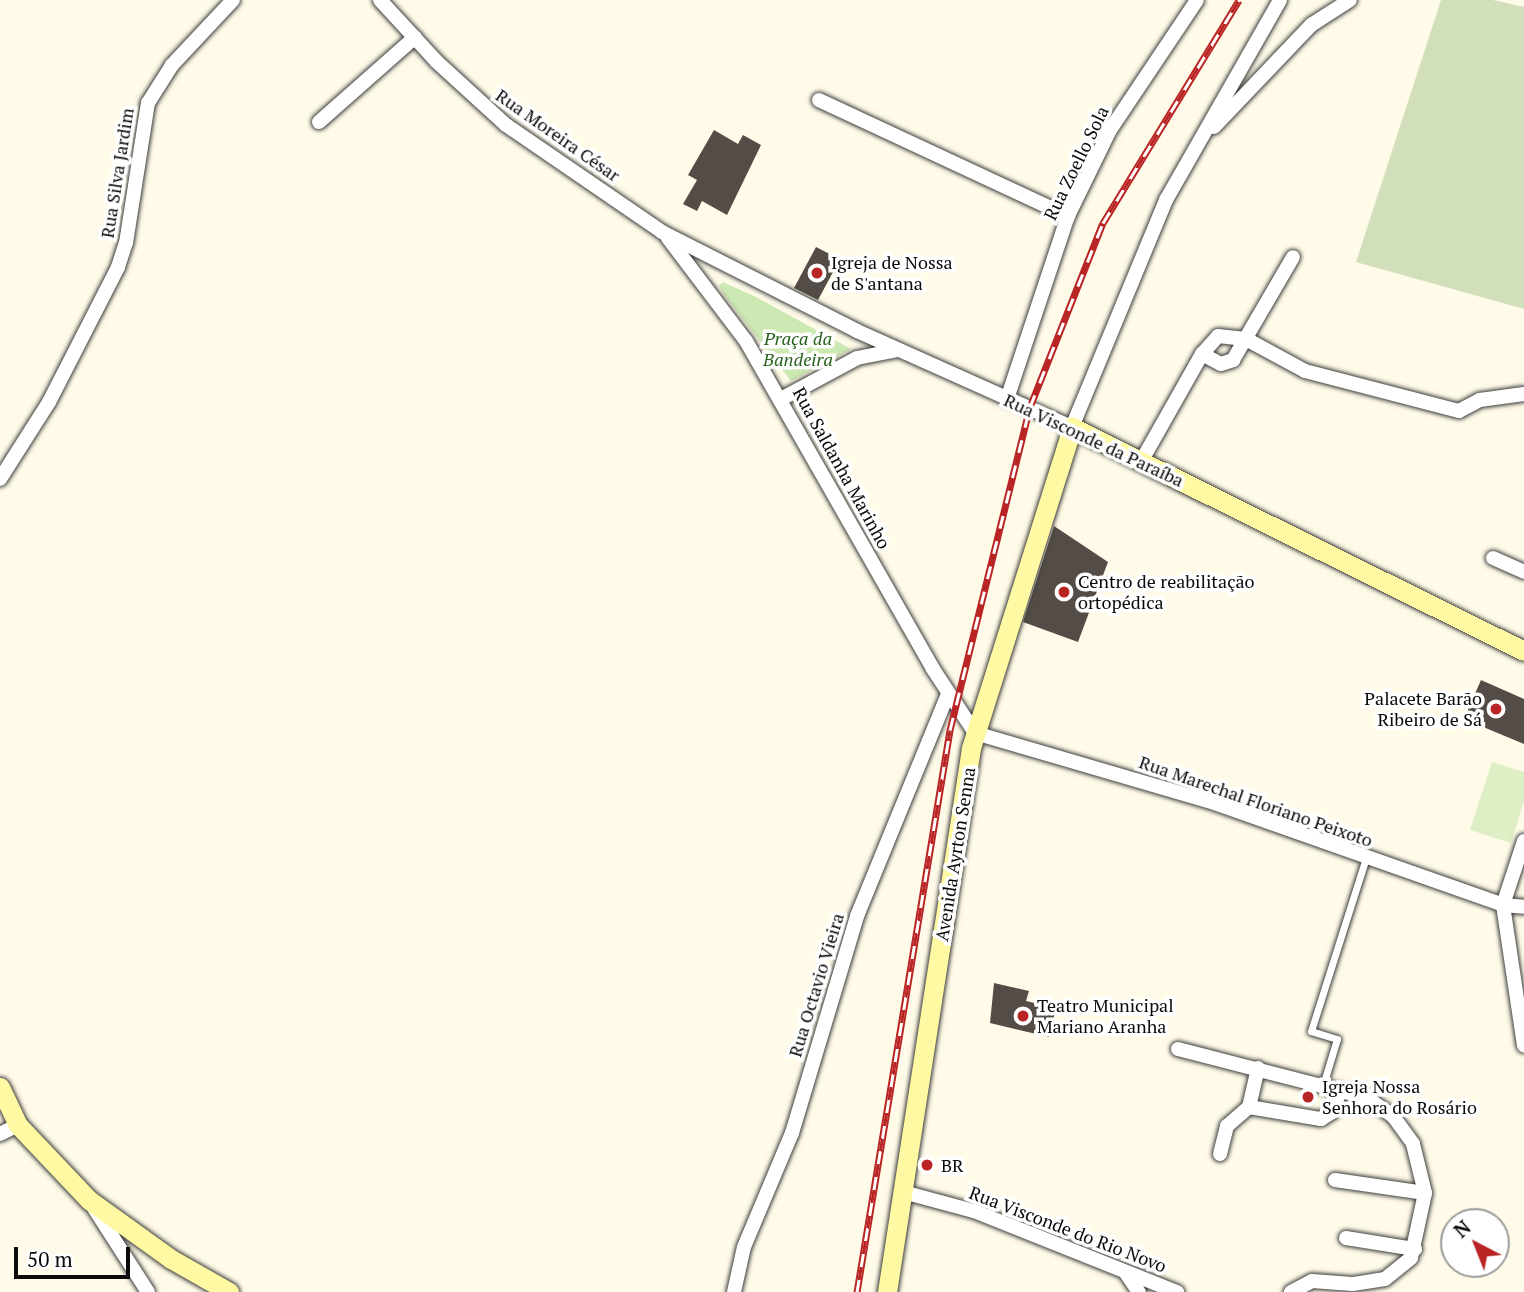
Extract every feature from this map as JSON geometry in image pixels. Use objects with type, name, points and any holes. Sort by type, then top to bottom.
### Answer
[{"type":"main road","name":"Rua Visconde da Paraíba","points":[[1072,427],[1524,651]]},
{"type":"main road","name":"Avenida Ayrton Senna","points":[[887,1292],[975,733],[1072,427]]},
{"type":"main road","points":[[0,1087],[18,1125],[89,1200],[171,1259],[229,1292]]},
{"type":"street","name":"Rua Silva Jardim","points":[[0,479],[49,402],[118,267],[126,243],[148,103],[172,65],[233,0]]},
{"type":"street","name":"Rua Moreira César","points":[[380,0],[506,125],[662,232]]},
{"type":"street","name":"Rua Zoello Sola","points":[[1007,399],[1068,216],[1110,130],[1197,0]]},
{"type":"street","points":[[1072,427],[1157,221],[1196,145],[1280,0]]},
{"type":"street","points":[[1196,145],[1311,25],[1350,0]]},
{"type":"street","points":[[319,122],[415,37]]},
{"type":"street","points":[[819,100],[1068,216]]},
{"type":"street","name":"Rua Visconde da Paraíba","points":[[662,232],[857,331],[1072,427]]},
{"type":"street","name":"Rua Saldanha Marinho","points":[[662,232],[721,304],[781,399],[948,694],[975,733]]},
{"type":"street","points":[[1202,354],[1221,364],[1229,363],[1246,339],[1293,257]]},
{"type":"street","points":[[857,331],[857,358]]},
{"type":"street","points":[[1142,460],[1202,354],[1218,336],[1246,339],[1305,371],[1459,411],[1480,400],[1524,394]]},
{"type":"street","points":[[781,399],[857,358],[899,350]]},
{"type":"street","points":[[1493,558],[1524,572]]},
{"type":"street","name":"Rua Octavio Vieira","points":[[734,1292],[744,1247],[792,1133],[857,916],[948,694]]},
{"type":"street","name":"Rua Marechal Floriano Peixoto","points":[[975,733],[1214,803],[1503,905],[1524,907]]},
{"type":"street","points":[[1524,841],[1503,905],[1524,1045]]},
{"type":"street","points":[[1178,1049],[1367,1098],[1394,1116],[1413,1144],[1425,1193],[1415,1249],[1385,1279],[1352,1284],[1312,1281],[1291,1292]]},
{"type":"street","points":[[1220,1154],[1227,1126],[1249,1107],[1258,1068]]},
{"type":"street","points":[[1249,1107],[1321,1119],[1332,1112],[1340,1091]]},
{"type":"street","points":[[0,1134],[18,1125]]},
{"type":"street","points":[[1335,1180],[1425,1193]]},
{"type":"street","name":"Rua Visconde do Rio Novo","points":[[903,1192],[974,1211],[1177,1292]]},
{"type":"street","points":[[89,1200],[143,1290]]},
{"type":"street","points":[[1346,1238],[1415,1249]]},
{"type":"street","points":[[1125,1273],[1139,1292]]},
{"type":"lane","points":[[1324,1085],[1337,1040],[1311,1031],[1366,858]]},
{"type":"green space","points":[[1441,0],[1493,0],[1524,7],[1524,309],[1356,262]]},
{"type":"green space","name":"Praça da Bandeira","points":[[723,282],[851,349],[791,381],[725,296],[719,286]]},
{"type":"green space","points":[[1492,762],[1524,772],[1524,801],[1511,843],[1470,830]]},
{"type":"building","points":[[714,130],[738,144],[743,135],[761,145],[727,215],[702,201],[697,211],[683,204],[697,180],[688,175]]},
{"type":"building","name":"Igreja de Nossa de S'antana","points":[[816,247],[847,263],[840,275],[833,272],[818,300],[794,288]]},
{"type":"building","name":"Centro de reabilitação ortopédica","points":[[1054,526],[1108,562],[1078,642],[1023,622]]},
{"type":"building","name":"Palacete Barão Ribeiro de Sá","points":[[1481,680],[1524,699],[1524,744],[1464,719]]},
{"type":"building","name":"Teatro Municipal Mariano Aranha","points":[[994,983],[1029,991],[1026,1001],[1056,1008],[1049,1037],[990,1023]]},
{"type":"railway","points":[[857,1292],[950,730],[1030,407],[1103,223],[1239,0]]},
{"type":"place","name":"Igreja de Nossa de S'antana","points":[[817,273]]},
{"type":"place","name":"Centro de reabilitação ortopédica","points":[[1064,592]]},
{"type":"place","name":"Palacete Barão Ribeiro de Sá","points":[[1496,709]]},
{"type":"place","name":"Teatro Municipal Mariano Aranha","points":[[1023,1016]]},
{"type":"place","name":"Igreja Nossa Senhora do Rosário","points":[[1308,1097]]},
{"type":"place","name":"BR","points":[[927,1165]]}]
